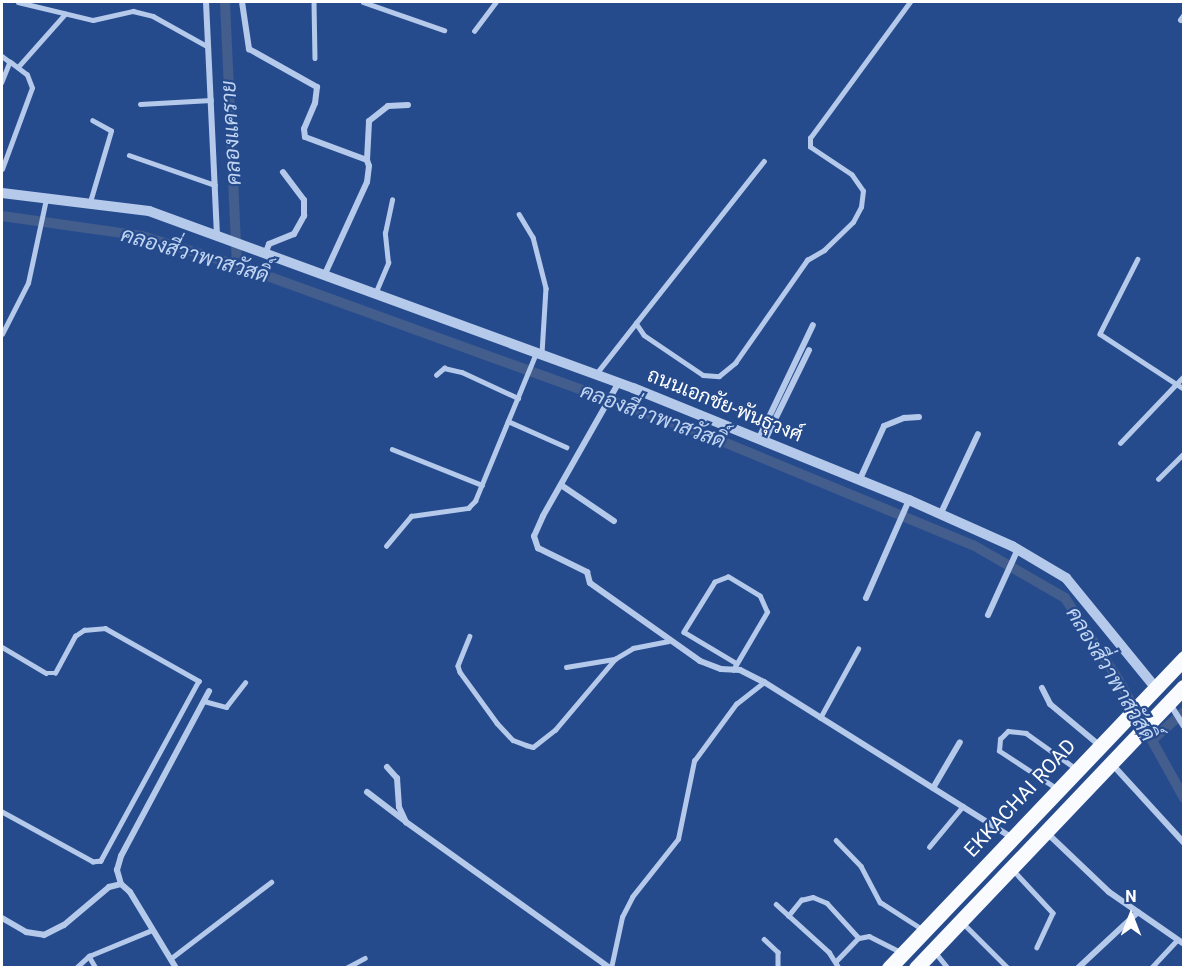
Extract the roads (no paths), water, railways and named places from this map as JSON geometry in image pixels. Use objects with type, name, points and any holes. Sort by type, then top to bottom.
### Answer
[{"type":"main road","name":"EKKACHAI ROAD","points":[[889,968],[1122,720],[1184,658]]},
{"type":"main road","name":"EKKACHAI ROAD","points":[[916,968],[1136,735],[1167,709],[1184,687]]},
{"type":"street","points":[[206,2],[217,237]]},
{"type":"street","points":[[243,2],[249,49],[317,87],[315,103],[304,129],[305,137],[367,160]]},
{"type":"street","points":[[324,276],[367,182],[369,121],[388,106],[408,105]]},
{"type":"street","points":[[265,254],[269,244],[294,234],[304,216],[304,200],[283,172]]},
{"type":"street","name":"ถนนเอกชัย-พันธุวงศ์","points":[[2,193],[46,196],[149,211],[375,294],[536,357],[596,374],[617,387],[762,439],[860,479],[907,505],[941,513],[1016,553],[1042,561],[1077,589],[1150,692]]},
{"type":"street","points":[[762,439],[813,326]]},
{"type":"street","points":[[762,439],[809,350]]},
{"type":"street","points":[[617,387],[534,536],[538,548],[586,572],[590,583],[668,641],[700,661],[734,666],[764,682],[1011,837]]},
{"type":"street","points":[[860,479],[884,426],[904,418],[919,417]]},
{"type":"street","points":[[941,513],[978,435]]},
{"type":"street","points":[[561,485],[614,520]]},
{"type":"street","points":[[866,598],[907,505]]},
{"type":"street","points":[[988,615],[1016,553]]},
{"type":"street","points":[[1042,688],[1050,704],[1099,745]]},
{"type":"street","points":[[176,968],[130,892],[121,884],[117,870],[121,856],[209,692]]},
{"type":"street","points":[[1167,709],[1183,725]]},
{"type":"street","points":[[933,788],[960,742]]},
{"type":"street","points":[[1110,762],[1184,843]]},
{"type":"street","points":[[387,767],[397,778],[399,807],[406,822]]},
{"type":"street","points":[[367,792],[611,968]]},
{"type":"street","points":[[1045,832],[1109,892],[1182,942]]},
{"type":"street","points":[[2,918],[26,932],[44,935],[64,925],[110,887],[121,884]]},
{"type":"street","points":[[1078,968],[1138,912]]},
{"type":"lane","points":[[18,2],[93,20],[133,11],[153,16],[207,46]]},
{"type":"lane","points":[[51,2],[51,11]]},
{"type":"lane","points":[[314,2],[315,58]]},
{"type":"lane","points":[[363,2],[444,30]]},
{"type":"lane","points":[[474,31],[496,2]]},
{"type":"lane","points":[[636,323],[644,335],[704,375],[719,376],[735,363],[807,260],[824,250],[853,222],[861,207],[863,191],[852,176],[810,147],[810,138],[910,2]]},
{"type":"lane","points":[[18,67],[64,14]]},
{"type":"lane","points":[[2,56],[27,75],[31,98],[2,169]]},
{"type":"lane","points":[[2,82],[10,62]]},
{"type":"lane","points":[[140,104],[211,100]]},
{"type":"lane","points":[[90,202],[111,131],[93,121]]},
{"type":"lane","points":[[129,155],[215,185]]},
{"type":"lane","points":[[596,374],[764,161]]},
{"type":"lane","points":[[2,334],[27,283],[40,237],[46,196]]},
{"type":"lane","points":[[375,294],[388,263],[385,233],[392,200]]},
{"type":"lane","points":[[386,546],[411,516],[432,510],[468,508],[476,501],[536,357],[546,288],[533,237],[519,214]]},
{"type":"lane","points":[[1138,260],[1100,334],[1184,389]]},
{"type":"lane","points":[[436,375],[444,368],[462,372],[518,398]]},
{"type":"lane","points":[[1120,443],[1179,384],[1184,376]]},
{"type":"lane","points":[[508,421],[566,447]]},
{"type":"lane","points":[[392,449],[482,485]]},
{"type":"lane","points":[[1158,479],[1184,453]]},
{"type":"lane","points":[[728,577],[760,596],[767,612],[734,666],[684,632],[715,582],[728,577]]},
{"type":"lane","points":[[2,647],[46,673],[55,673],[75,636],[84,630],[105,628],[199,681],[101,861],[93,862],[2,812]]},
{"type":"lane","points":[[470,636],[458,666],[460,672],[497,723],[513,740],[533,747],[555,730],[615,659],[633,648],[668,641]]},
{"type":"lane","points":[[820,718],[858,649]]},
{"type":"lane","points":[[566,667],[615,659]]},
{"type":"lane","points":[[611,968],[627,907],[678,839],[694,761],[736,704],[764,682]]},
{"type":"lane","points":[[204,701],[226,707],[245,683]]},
{"type":"lane","points":[[1057,789],[999,751],[1000,739],[1008,730],[1026,733],[1076,769]]},
{"type":"lane","points":[[929,847],[963,806]]},
{"type":"lane","points":[[836,840],[861,866],[880,902],[924,931]]},
{"type":"lane","points":[[1011,868],[1053,913],[1037,948]]},
{"type":"lane","points":[[170,959],[272,882]]},
{"type":"lane","points":[[788,916],[801,900],[813,897],[827,903],[859,938]]},
{"type":"lane","points":[[776,904],[836,962],[839,968]]},
{"type":"lane","points":[[961,921],[1008,968]]},
{"type":"lane","points":[[76,968],[89,956],[152,930]]},
{"type":"lane","points":[[836,962],[859,938],[869,936],[903,953]]},
{"type":"lane","points":[[764,939],[778,952],[778,968]]},
{"type":"lane","points":[[1152,968],[1182,942]]},
{"type":"lane","points":[[933,950],[948,968]]},
{"type":"lane","points":[[89,956],[96,968]]},
{"type":"lane","points":[[346,968],[365,958]]},
{"type":"waterway","name":"คลองเเคราย","points":[[225,2],[237,265]]},
{"type":"waterway","name":"คลองสี่วาพาสวัสดิ์","points":[[2,216],[142,236],[237,265],[702,433],[973,545],[1065,598],[1118,679],[1184,798]]},
{"type":"waterway","points":[[1153,739],[1184,712]]}]
